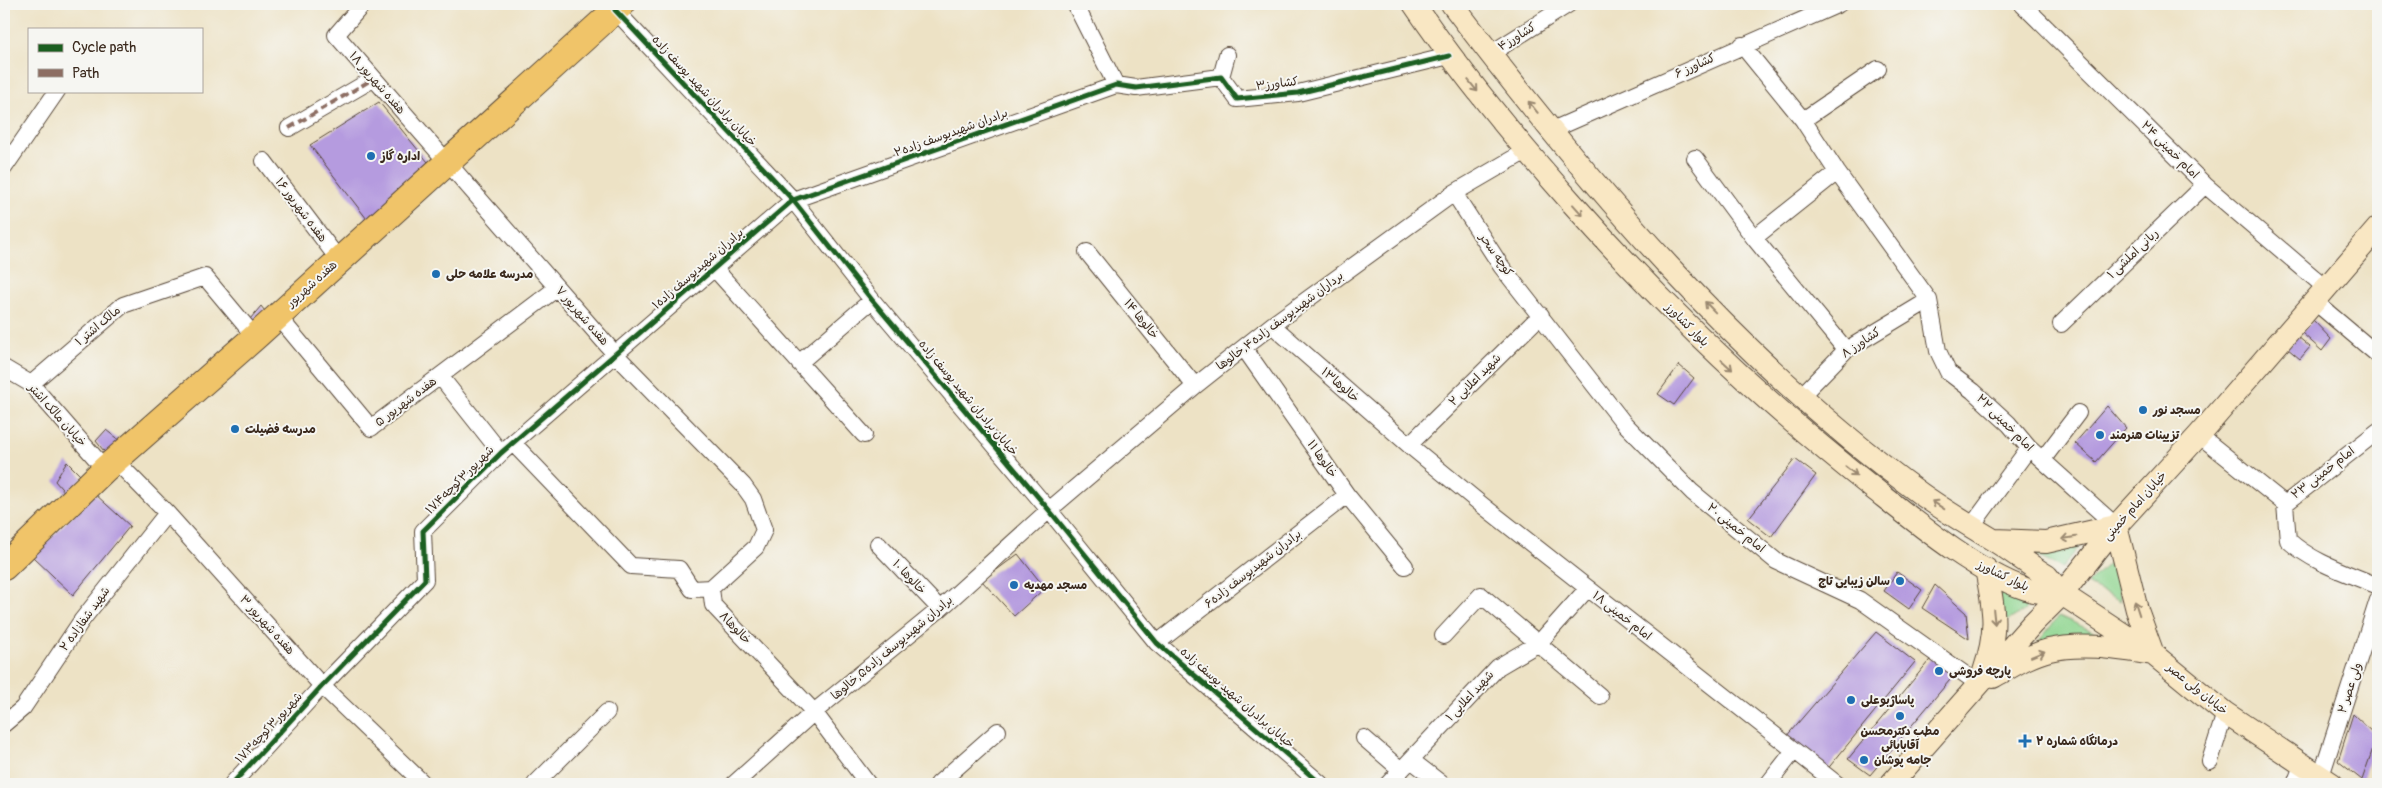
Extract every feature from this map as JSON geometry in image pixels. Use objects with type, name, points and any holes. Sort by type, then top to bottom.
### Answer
[{"type":"main road","name":"بلوار کشاورز","points":[[1414,4],[1449,56],[1526,151],[1623,261],[1723,361],[1829,454],[1903,512],[1977,564],[2028,590],[2062,594]]},
{"type":"main road","name":"بلوار کشاورز","points":[[1452,4],[1552,130],[1646,240],[1737,335],[1801,396],[1921,494],[2047,576],[2062,594]]},
{"type":"main road","name":"هفده شهریور","points":[[4,567],[110,464],[278,316],[445,162],[618,7]]},
{"type":"main road","name":"خیابان امام خمینی","points":[[1891,784],[2032,624],[2062,594],[2116,526],[2199,435],[2378,228]]},
{"type":"main road","points":[[2116,526],[2136,610],[2153,654],[2106,648],[2078,647],[2049,650],[2016,663],[1980,685],[1992,649],[1995,626],[1977,564],[1982,534],[2012,542],[2046,542],[2116,526]]},
{"type":"main road","name":"خیابان ولی عصر","points":[[2062,594],[2153,654],[2225,713],[2312,778]]},
{"type":"street","name":"هفده شهریور ۱۸","points":[[363,4],[336,35],[445,162]]},
{"type":"street","points":[[1075,4],[1116,85],[1136,88],[1220,77],[1227,55]]},
{"type":"street","name":"کشاورز۴","points":[[1490,54],[1569,4]]},
{"type":"street","name":"امام خمینی ۲۴","points":[[2022,4],[2205,185],[2320,295],[2378,355]]},
{"type":"street","name":"کشاورز ۶","points":[[1552,130],[1828,6]]},
{"type":"street","name":"خیابان برادران شهید یوسف زاده","points":[[618,7],[793,200],[872,300],[1049,510],[1157,643],[1321,784]]},
{"type":"street","points":[[1742,45],[1804,120],[1837,172],[1929,300]]},
{"type":"street","name":"کشاورز۳","points":[[1220,77],[1237,99],[1298,93],[1449,56]]},
{"type":"street","points":[[1804,120],[1878,69]]},
{"type":"street","points":[[288,128],[373,79]]},
{"type":"street","name":"برادران شهیدیوسف زاده۲","points":[[793,200],[1116,85]]},
{"type":"street","points":[[4,168],[56,92]]},
{"type":"street","name":"برداران شهیدیوسف زاده۴,خالوها","points":[[1049,510],[1195,386],[1272,325],[1454,193],[1526,151]]},
{"type":"street","points":[[1694,158],[1754,238],[1846,350]]},
{"type":"street","name":"هفده شهریور ۱۶","points":[[264,161],[339,260]]},
{"type":"street","name":"هفده شهریور ۷","points":[[445,162],[615,354],[743,485],[764,530],[756,547],[711,588]]},
{"type":"street","points":[[1754,238],[1837,172]]},
{"type":"street","name":"ربانی املشی ۱","points":[[2061,324],[2205,185]]},
{"type":"street","name":"کوچه سحر","points":[[1454,193],[1501,266],[1541,315]]},
{"type":"street","name":"برادران شهیدیوسف زاده۱","points":[[615,354],[793,200]]},
{"type":"street","name":"خالوها ۱۴","points":[[1087,252],[1195,386]]},
{"type":"street","points":[[714,268],[864,435]]},
{"type":"street","name":"مالک اشتر ۱","points":[[31,384],[124,305],[205,277],[255,336]]},
{"type":"street","name":"هفده شهریور ۵","points":[[278,316],[371,428],[556,288]]},
{"type":"street","points":[[799,362],[872,300]]},
{"type":"street","name":"کشاورز ۸","points":[[1801,396],[1846,350],[1929,300]]},
{"type":"street","name":"امام خمینی ۲۲","points":[[1929,300],[1938,351],[1948,372],[1973,391],[2008,424],[2029,448],[2116,526]]},
{"type":"street","name":"شهید اعلایی ۲","points":[[1409,445],[1541,315]]},
{"type":"street","name":"امام خمینی ۲۰","points":[[1541,315],[1624,422],[1692,492],[1776,560],[1860,600],[1980,685]]},
{"type":"street","name":"خالوها۱۳","points":[[1272,325],[1409,445]]},
{"type":"street","name":"خالوها ۱۱","points":[[1244,348],[1347,495],[1405,566]]},
{"type":"street","name":"۱۷شهریور۳کوچه۴","points":[[322,686],[425,580],[423,531],[507,448],[615,354]]},
{"type":"street","name":"خیابان مالک اشتر","points":[[4,368],[31,384],[110,464]]},
{"type":"street","points":[[440,376],[507,448],[631,566],[679,570],[692,589],[711,588]]},
{"type":"street","points":[[2043,459],[2078,413]]},
{"type":"street","name":"امام خمینی ۲۳","points":[[2199,435],[2285,504],[2378,430]]},
{"type":"street","name":"امام خمینی ۱۸","points":[[1409,445],[1793,752],[1836,784]]},
{"type":"street","points":[[1982,534],[2029,448]]},
{"type":"street","name":"هفده شهریور ۳","points":[[110,464],[167,513],[322,686],[424,784]]},
{"type":"street","name":"برادران شهیدیوسف زاده۶","points":[[1157,643],[1347,495]]},
{"type":"street","points":[[2285,504],[2288,540],[2299,550],[2322,563],[2378,586]]},
{"type":"street","name":"برادران شهیدیوسف زاده۵,خالوها","points":[[734,784],[814,712],[940,609],[1049,510]]},
{"type":"street","name":"شهید شفازاده ۲","points":[[4,724],[23,708],[82,620],[167,513]]},
{"type":"street","name":"خالوها ۱۰","points":[[878,544],[940,609]]},
{"type":"street","name":"خالوها۸","points":[[711,588],[713,605],[814,712],[868,784]]},
{"type":"street","name":"شهید اعلایی ۱","points":[[1388,784],[1498,667],[1539,643],[1588,588]]},
{"type":"street","points":[[1443,636],[1481,595],[1600,696]]},
{"type":"street","name":"ولی عصر ۲","points":[[2312,778],[2378,600]]},
{"type":"street","name":"۱۷شهریور۳کوچه۳","points":[[232,784],[322,686]]},
{"type":"street","points":[[535,784],[607,712]]},
{"type":"street","points":[[2210,761],[2225,713]]},
{"type":"street","points":[[938,784],[998,731]]},
{"type":"street","points":[[1364,738],[1406,765],[1442,784]]},
{"type":"street","points":[[1768,784],[1793,752]]},
{"type":"green space","points":[[2085,540],[2062,568],[2026,551]]},
{"type":"green space","points":[[2113,559],[2121,601],[2087,584]]},
{"type":"green space","points":[[1998,586],[2030,600],[2024,611],[2002,624]]},
{"type":"green space","points":[[2059,616],[2108,638],[2039,641]]},
{"type":"building","name":"اداره گاز","points":[[379,102],[432,167],[370,223],[310,145]]},
{"type":"building","points":[[261,306],[268,315],[257,326],[250,319]]},
{"type":"building","points":[[2313,320],[2331,339],[2322,351],[2302,333]]},
{"type":"building","points":[[2297,336],[2310,347],[2300,359],[2287,348]]},
{"type":"building","points":[[1679,365],[1694,378],[1674,405],[1658,394]]},
{"type":"building","name":"تزیینات هنرمند","points":[[2107,406],[2126,428],[2096,462],[2075,443]]},
{"type":"building","points":[[106,430],[120,441],[107,455],[96,441]]},
{"type":"building","points":[[1795,459],[1816,475],[1771,537],[1748,519]]},
{"type":"building","points":[[67,462],[83,478],[67,495],[55,481]]},
{"type":"building","points":[[94,493],[130,526],[73,595],[33,557]]},
{"type":"building","name":"مسجد مهدیه","points":[[1018,554],[1045,588],[1014,616],[982,581]]},
{"type":"building","name":"سالن زیبایی تاج","points":[[1897,572],[1922,590],[1909,609],[1884,591]]},
{"type":"building","points":[[1935,585],[1966,613],[1969,639],[1922,608]]},
{"type":"building","name":"پاساژبوعلی","points":[[1876,632],[1915,662],[1826,771],[1785,738]]},
{"type":"building","points":[[1933,656],[1955,674],[1870,775],[1848,759]]},
{"type":"building","points":[[2353,714],[2377,737],[2362,780],[2338,761]]},
{"type":"marked path","points":[[289,128],[373,79]]},
{"type":"cycle path","points":[[615,10],[793,200],[872,300],[1049,510],[1157,643],[1321,784]]},
{"type":"cycle path","points":[[232,784],[322,686],[425,580],[423,531],[501,453],[793,200],[1116,85],[1136,88],[1221,77],[1237,99],[1298,93],[1449,56]]},
{"type":"place","name":"اداره گاز","points":[[371,156]]},
{"type":"place","name":"مدرسه علامه حلی","points":[[436,274]]},
{"type":"place","name":"مسجد نور","points":[[2143,410]]},
{"type":"place","name":"مدرسه فضیلت","points":[[235,429]]},
{"type":"place","name":"تزیینات هنرمند","points":[[2100,435]]},
{"type":"place","name":"سالن زیبایی تاج","points":[[1900,581]]},
{"type":"place","name":"مسجد مهدیه","points":[[1014,585]]},
{"type":"place","name":"پارچه فروشی","points":[[1939,671]]},
{"type":"place","name":"پاساژبوعلی","points":[[1851,700]]},
{"type":"place","name":"مطب دکترمحسن آقابابائی","points":[[1900,716]]},
{"type":"place","name":"درمانگاه شماره ۲","points":[[2025,741]]},
{"type":"place","name":"جامه پوشان","points":[[1864,760]]}]
